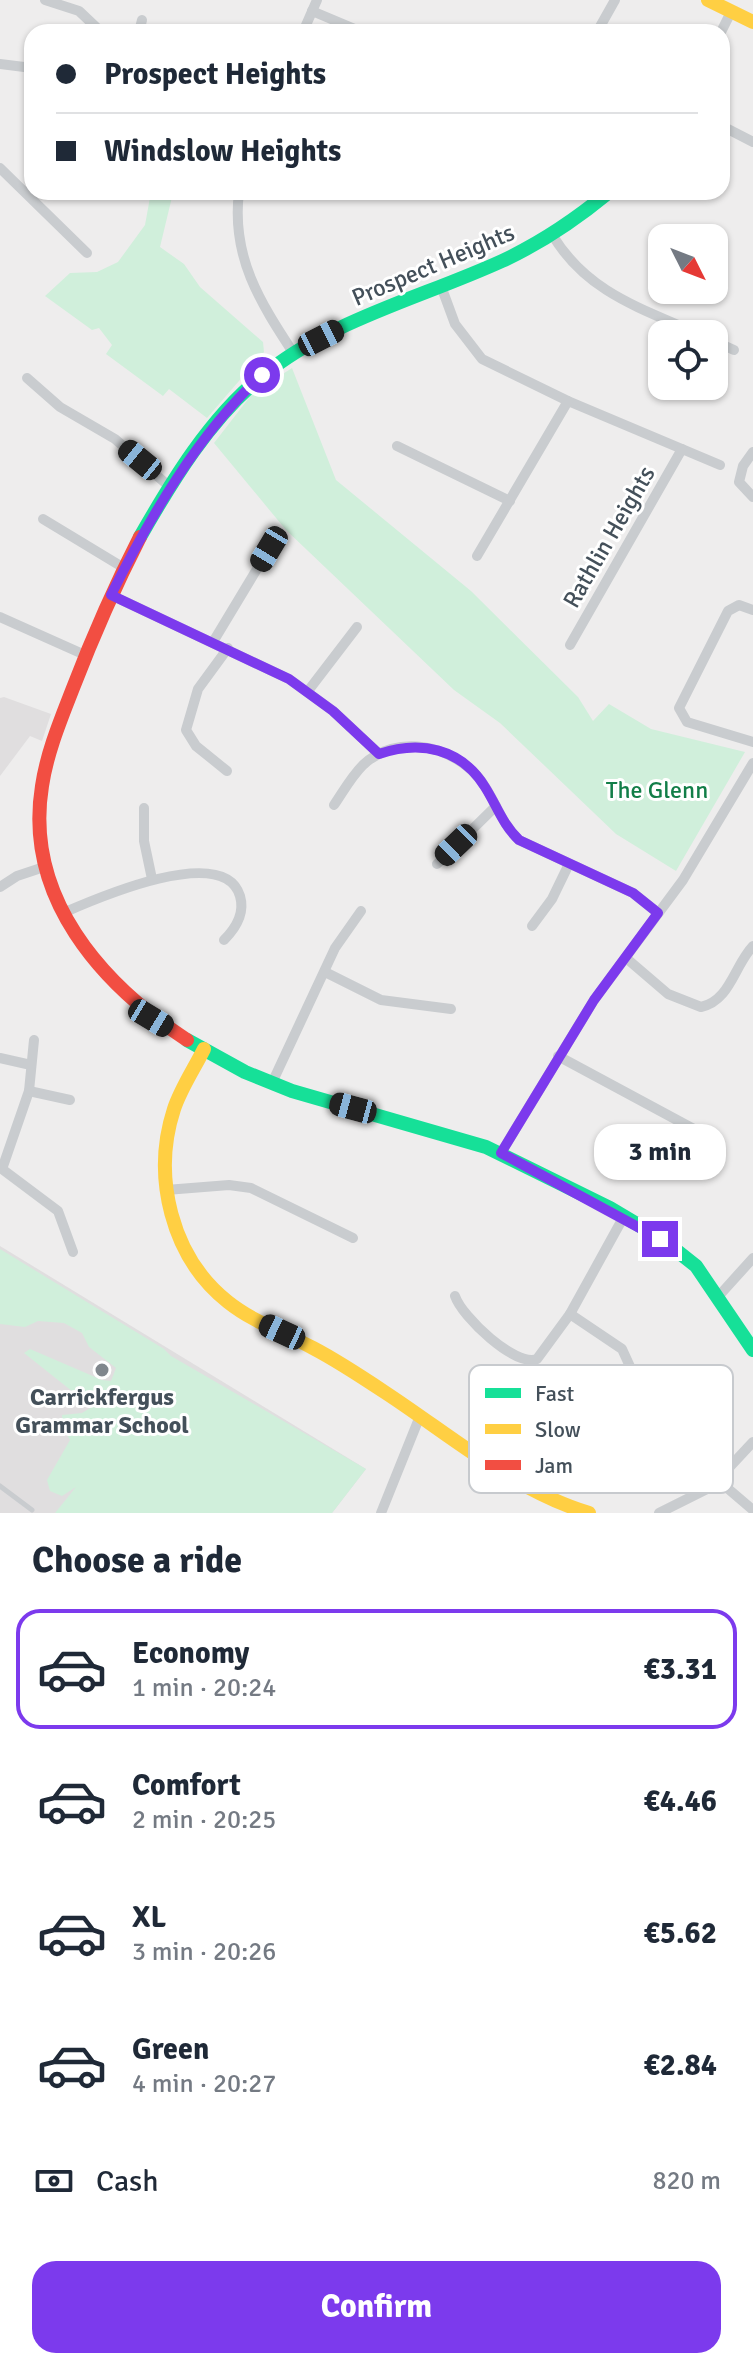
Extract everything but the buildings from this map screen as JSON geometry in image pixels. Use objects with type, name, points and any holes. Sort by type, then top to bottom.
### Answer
[{"type":"street","points":[[45,0],[79,11],[93,24]]},
{"type":"street","points":[[708,0],[753,22]]},
{"type":"street","points":[[600,24],[609,4]]},
{"type":"street","points":[[307,24],[315,5],[348,24]]},
{"type":"street","points":[[725,24],[731,12]]},
{"type":"street","points":[[140,24],[142,20]]},
{"type":"street","points":[[0,64],[24,67]]},
{"type":"street","points":[[730,130],[753,142]]},
{"type":"street","points":[[0,168],[24,191]]},
{"type":"street","points":[[33,200],[87,253]]},
{"type":"street","points":[[239,200],[238,233],[242,261],[256,293],[294,354]]},
{"type":"street","name":"Prospect Heights","points":[[599,200],[553,236],[478,273],[376,310],[294,354],[262,375],[236,400],[171,488],[124,568],[85,655],[54,741],[39,801],[44,867],[63,913],[87,955],[121,993],[151,1018],[272,1083],[449,1133],[501,1153],[623,1218],[685,1256],[753,1350]]},
{"type":"street","points":[[553,236],[573,267],[593,283],[670,320]]},
{"type":"street","points":[[441,286],[455,324],[482,359],[568,401],[720,465]]},
{"type":"street","points":[[728,347],[734,350]]},
{"type":"street","points":[[27,378],[60,407],[115,439],[171,488]]},
{"type":"street","points":[[477,556],[568,401]]},
{"type":"street","points":[[397,446],[510,501]]},
{"type":"street","name":"Rathlin Heights","points":[[570,645],[682,449]]},
{"type":"street","points":[[753,452],[743,466],[739,482],[753,497]]},
{"type":"street","points":[[43,519],[124,568]]},
{"type":"street","points":[[213,642],[269,549]]},
{"type":"street","points":[[111,595],[228,648],[308,691],[379,754]]},
{"type":"street","points":[[753,610],[737,605],[728,611],[679,708],[687,722],[753,742]]},
{"type":"street","points":[[0,617],[85,655]]},
{"type":"street","points":[[308,691],[357,627]]},
{"type":"street","points":[[227,771],[192,742],[186,724],[198,689],[228,648]]},
{"type":"street","points":[[334,805],[362,767],[379,754],[411,746],[440,750],[473,772],[506,826],[519,840],[568,866],[633,893],[658,913]]},
{"type":"street","points":[[501,1153],[558,1056],[691,868],[753,763]]},
{"type":"street","points":[[437,864],[496,806]]},
{"type":"street","points":[[144,808],[144,841],[152,879]]},
{"type":"street","points":[[532,926],[552,899],[568,866]]},
{"type":"street","points":[[0,887],[17,876],[44,867]]},
{"type":"street","points":[[63,913],[152,879],[218,875],[232,881],[240,894],[241,912],[236,927],[224,940]]},
{"type":"street","points":[[272,1083],[302,1013],[335,948],[361,911]]},
{"type":"street","points":[[626,958],[668,994],[701,1007],[722,996],[739,963],[753,946]]},
{"type":"street","points":[[325,972],[381,1000],[451,1009]]},
{"type":"street","points":[[34,1040],[29,1091],[2,1169],[58,1211],[73,1252]]},
{"type":"street","points":[[204,1049],[170,1121],[166,1190],[172,1219],[185,1249],[215,1291],[256,1319],[307,1343],[469,1448]]},
{"type":"street","points":[[558,1056],[703,1134]]},
{"type":"street","points":[[0,1058],[31,1065]]},
{"type":"street","points":[[29,1091],[70,1100]]},
{"type":"street","points":[[166,1190],[229,1185],[251,1188],[353,1238]]},
{"type":"street","points":[[455,1296],[466,1314],[524,1361],[533,1361],[543,1354],[570,1314],[623,1218]]},
{"type":"street","points":[[717,1298],[753,1258]]},
{"type":"street","points":[[570,1314],[622,1349],[629,1365]]},
{"type":"street","points":[[381,1513],[420,1416]]},
{"type":"street","points":[[733,1465],[753,1442]]},
{"type":"street","points":[[539,1493],[589,1513]]},
{"type":"street","points":[[659,1513],[696,1493]]},
{"type":"street","points":[[733,1493],[753,1510]]},
{"type":"lane","points":[[0,1486],[32,1510]]},
{"type":"shaded area","points":[[0,698],[51,714],[42,741],[30,736],[0,776]]},
{"type":"shaded area","name":"Carrickfergus Grammar School","points":[[0,1246],[366,1469],[332,1513],[0,1513]]},
{"type":"green space","points":[[150,200],[171,200],[160,247],[184,264],[200,287],[263,342],[264,352],[207,418],[169,389],[163,396],[106,354],[112,345],[99,328],[92,330],[45,296],[70,273],[97,272],[118,262],[145,225]]},
{"type":"green space","name":"The Glenn","points":[[292,368],[336,480],[471,591],[578,697],[593,721],[609,704],[651,729],[745,752],[676,871],[616,834],[500,723],[454,690],[286,530],[214,443],[252,394]]},
{"type":"green space","name":"Carrickfergus Grammar School","points":[[0,1249],[171,1356],[366,1469],[332,1513],[55,1513],[76,1487],[62,1496],[50,1491],[47,1480],[70,1440],[63,1428],[62,1415],[82,1413],[92,1407],[24,1353],[30,1349],[102,1380],[111,1381],[116,1368],[89,1347],[82,1333],[64,1323],[38,1321],[25,1327],[0,1324]]},
{"type":"traffic: fast","points":[[140,537],[179,473],[225,411],[242,393],[288,357],[346,325],[516,254],[599,200]]},
{"type":"traffic: fast","points":[[187,1040],[245,1072],[292,1091],[486,1147],[610,1208],[662,1239],[696,1266],[753,1350]]},
{"type":"traffic: slow","points":[[708,0],[753,22]]},
{"type":"traffic: slow","points":[[204,1049],[174,1109],[165,1161],[171,1214],[192,1262],[208,1284],[238,1309],[341,1364],[469,1450]]},
{"type":"traffic: slow","points":[[540,1493],[589,1513]]},
{"type":"traffic: jam","points":[[140,537],[96,630],[55,736],[42,786],[40,826],[45,865],[57,900],[76,934],[126,992],[155,1018],[187,1040]]},
{"type":"place","name":"Carrickfergus Grammar School","points":[[102,1370]]},
{"type":"route","points":[[262,375],[236,400],[171,488],[111,595],[289,679],[333,711],[379,754],[403,747],[425,746],[457,759],[479,778],[506,826],[519,840],[531,849],[633,893],[658,913],[594,1000],[501,1153],[660,1239]]}]
